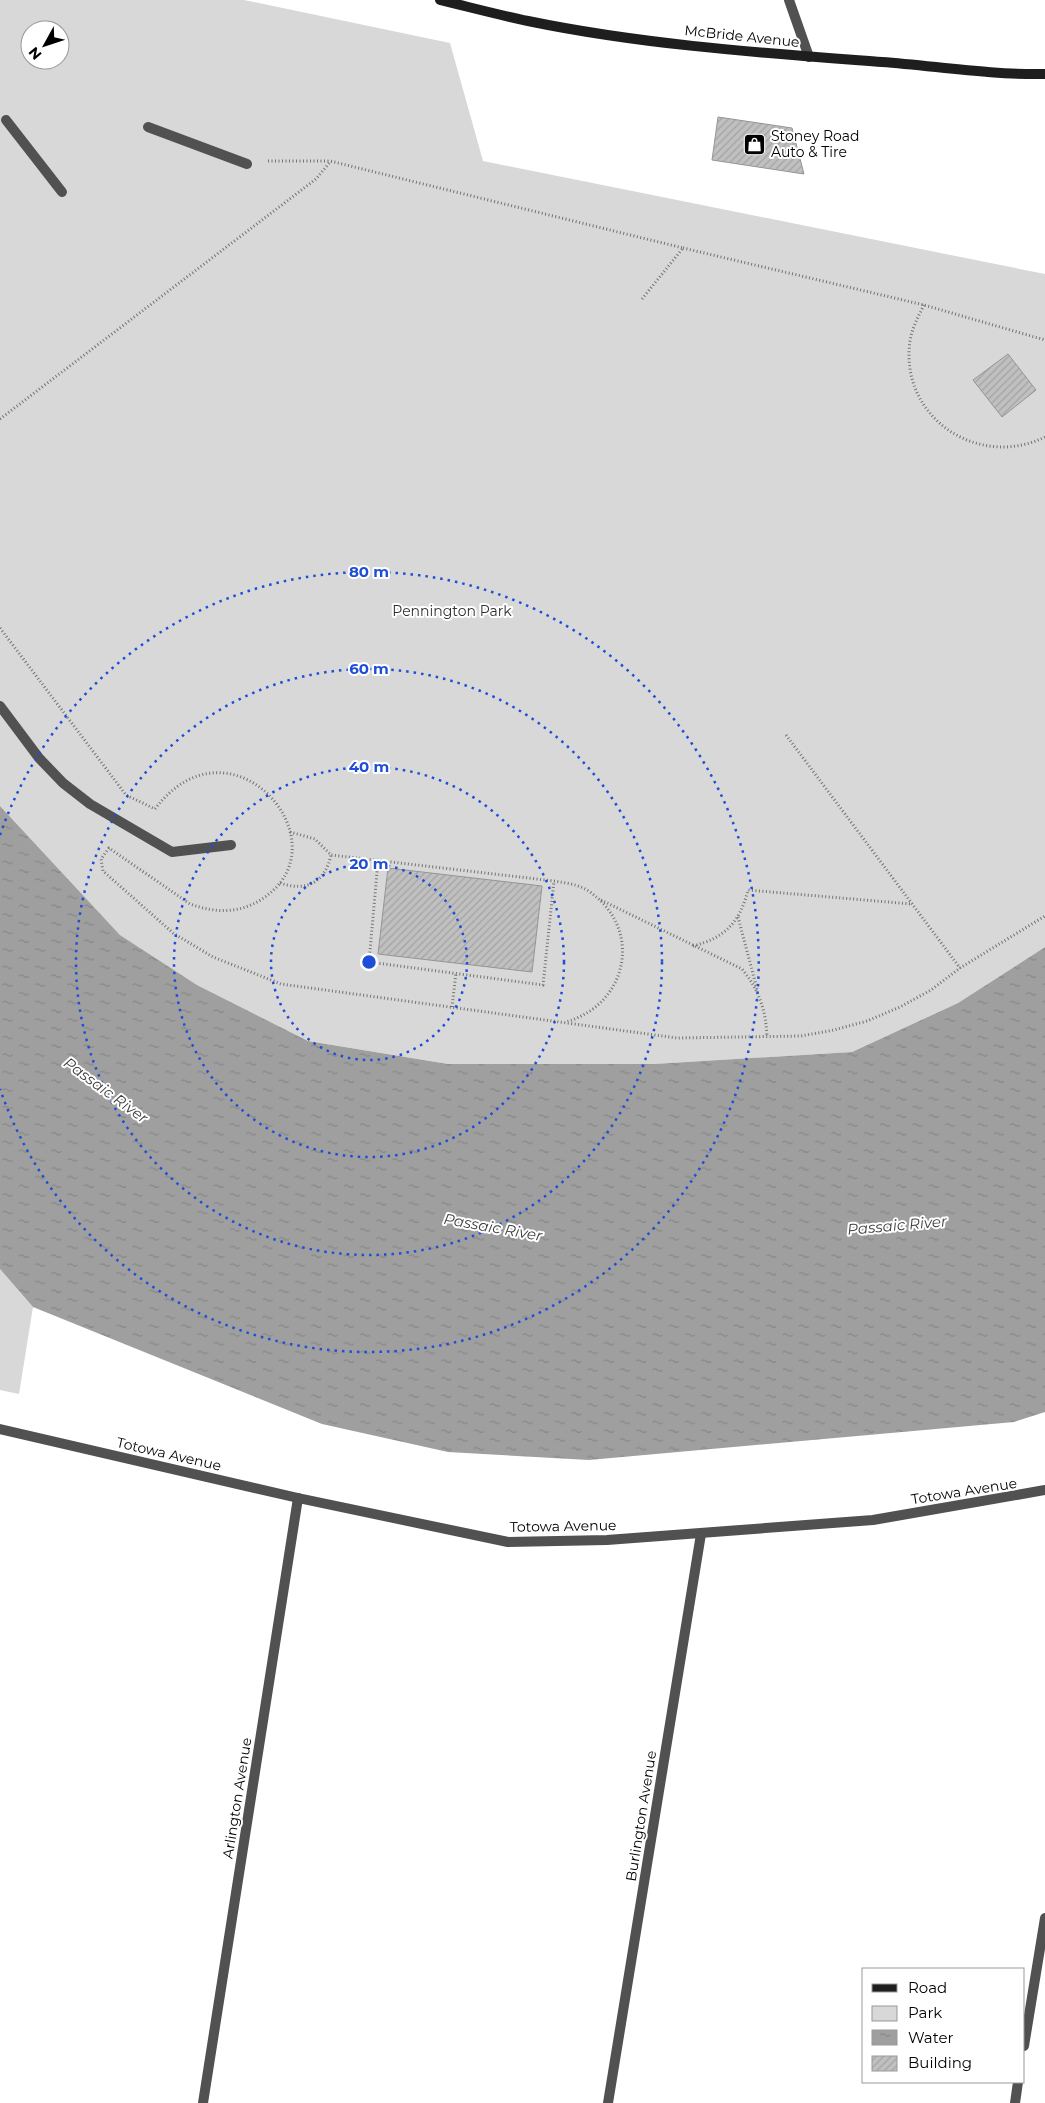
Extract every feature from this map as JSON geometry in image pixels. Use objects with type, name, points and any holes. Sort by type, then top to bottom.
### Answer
[{"type":"main road","name":"McBride Avenue","points":[[440,0],[529,21],[651,40],[809,57],[1015,74],[1045,74]]},
{"type":"street","points":[[789,0],[809,57]]},
{"type":"street","points":[[6,120],[62,192]]},
{"type":"street","points":[[148,127],[247,164]]},
{"type":"street","points":[[0,706],[38,758],[63,783],[90,804],[172,852],[231,845]]},
{"type":"street","name":"Totowa Avenue","points":[[0,1429],[298,1498],[508,1542],[607,1540],[873,1520],[1045,1490]]},
{"type":"street","name":"Arlington Avenue","points":[[203,2103],[298,1498]]},
{"type":"street","name":"Burlington Avenue","points":[[608,2103],[701,1534]]},
{"type":"street","points":[[1025,2040],[1045,1918]]},
{"type":"street","points":[[1015,2103],[1018,2083]]},
{"type":"path","points":[[247,164],[270,160],[330,161],[924,305],[1045,340]]},
{"type":"path","points":[[0,419],[316,179],[330,161]]},
{"type":"path","points":[[642,298],[683,248]]},
{"type":"path","points":[[924,305],[913,332],[910,361],[913,380],[920,398],[930,414],[944,428],[960,438],[979,445],[997,448],[1016,447],[1045,437]]},
{"type":"path","points":[[0,628],[126,795],[155,808],[165,795],[186,781],[210,773],[226,773],[243,777],[260,786],[274,798],[284,814],[290,832],[292,851],[288,869],[280,883],[268,895],[254,904],[238,910],[221,912],[190,904],[109,848],[102,859],[103,871],[173,933],[213,957],[282,984],[677,1038],[801,1036],[867,1021],[916,998],[931,990],[960,968],[1045,916]]},
{"type":"path","points":[[786,735],[960,968]]},
{"type":"path","points":[[290,832],[315,839],[331,855],[554,881],[585,889],[598,899],[618,925],[622,941],[620,972],[614,987],[592,1011],[579,1018],[563,1022]]},
{"type":"path","points":[[280,883],[291,887],[303,887],[314,882],[323,875],[331,855]]},
{"type":"path","points":[[378,860],[369,962],[543,985],[554,881]]},
{"type":"path","points":[[693,946],[719,936],[730,928],[738,916],[748,890],[912,904]]},
{"type":"path","points":[[598,899],[742,970],[758,992]]},
{"type":"path","points":[[738,916],[758,992],[764,1005],[767,1037]]},
{"type":"path","points":[[452,1007],[456,973]]},
{"type":"green space","name":"Pennington Park","points":[[0,0],[244,0],[450,43],[483,161],[1045,274],[1045,947],[958,1003],[852,1052],[654,1064],[448,1064],[308,1041],[197,985],[120,935],[0,806]]},
{"type":"green space","points":[[0,1269],[33,1307],[19,1394],[0,1390]]},
{"type":"water","name":"Passaic River","points":[[0,806],[120,935],[197,985],[308,1041],[448,1064],[654,1064],[852,1052],[958,1003],[1045,947],[1045,1412],[1014,1422],[589,1460],[448,1452],[322,1424],[33,1307],[0,1269]]},
{"type":"building","name":"Stoney Road Auto & Tire","points":[[718,117],[792,128],[804,174],[712,160]]},
{"type":"building","points":[[1008,354],[1036,390],[1002,417],[973,380]]},
{"type":"building","points":[[388,868],[542,886],[532,972],[378,954]]},
{"type":"place","name":"Stoney Road Auto & Tire","points":[[755,144]]}]
